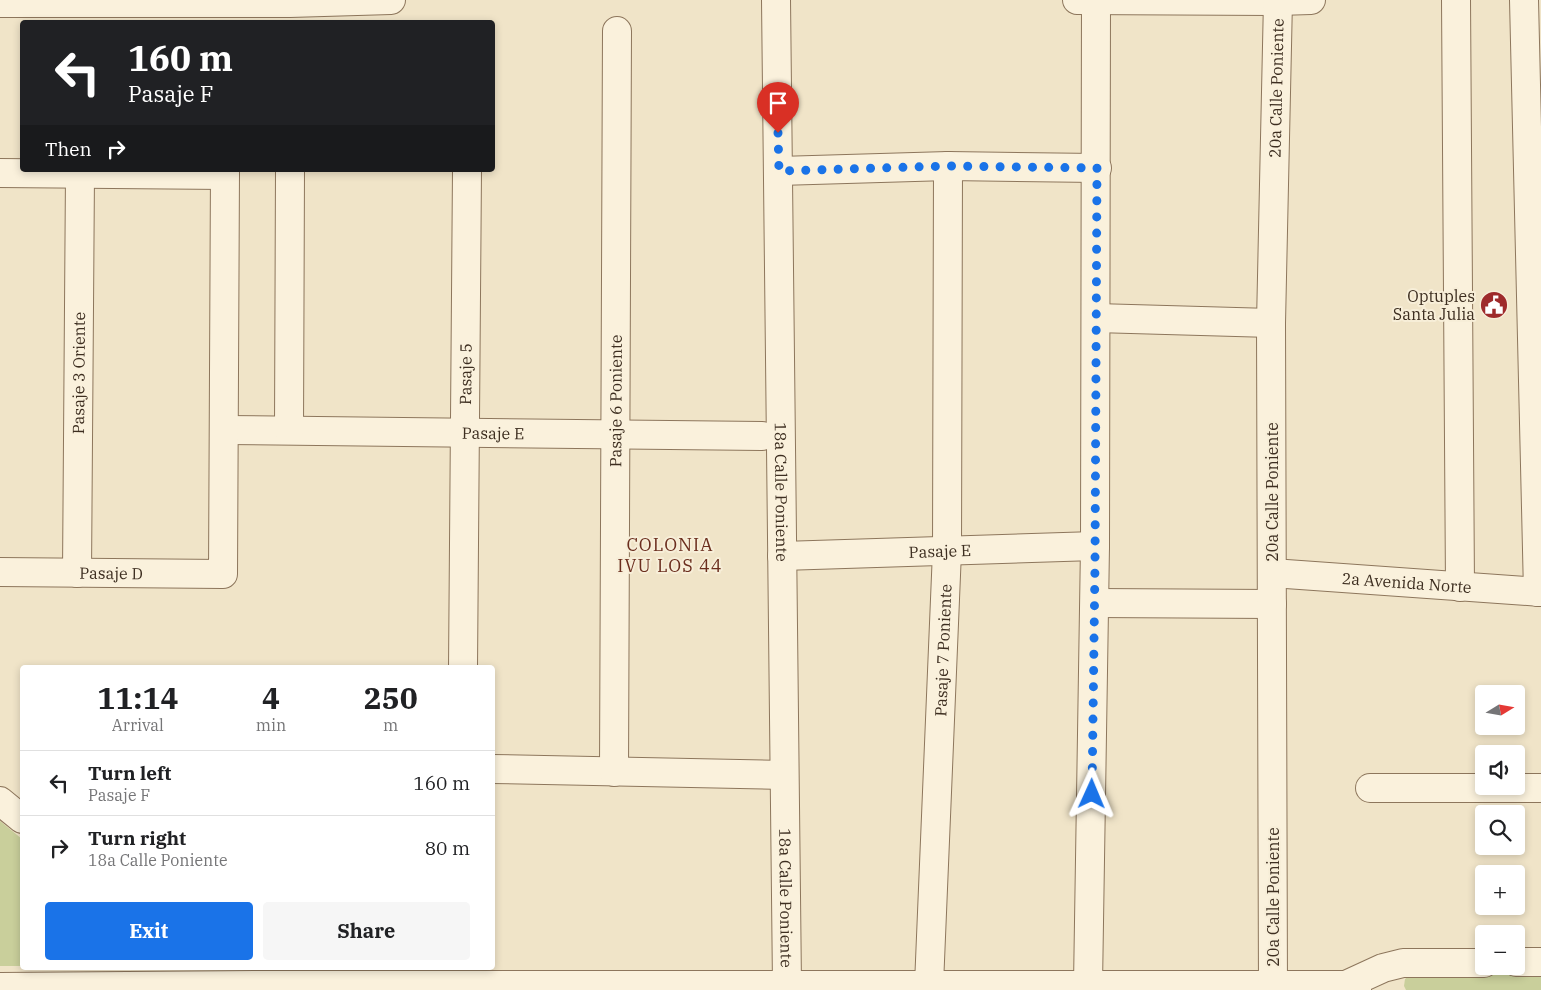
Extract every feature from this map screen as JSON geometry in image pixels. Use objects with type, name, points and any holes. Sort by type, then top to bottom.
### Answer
[{"type":"street","points":[[0,3],[290,13],[391,0]]},
{"type":"street","name":"18a Calle Poniente","points":[[776,0],[787,985]]},
{"type":"street","points":[[1077,0],[1310,0]]},
{"type":"street","points":[[1088,985],[1095,603],[1096,0]]},
{"type":"street","points":[[1456,0],[1460,587]]},
{"type":"street","points":[[1539,592],[1524,0],[1541,1]]},
{"type":"street","name":"20a Calle Poniente","points":[[1273,987],[1271,323],[1278,1]]},
{"type":"street","name":"Pasaje 6 Poniente","points":[[614,772],[617,30]]},
{"type":"street","points":[[779,171],[948,166],[1097,168]]},
{"type":"street","name":"Pasaje 7 Poniente","points":[[929,985],[947,551],[948,166]]},
{"type":"street","points":[[289,430],[290,172]]},
{"type":"street","name":"Pasaje 5","points":[[463,665],[467,172]]},
{"type":"street","points":[[0,173],[224,173],[224,430]]},
{"type":"street","name":"Pasaje 3 Oriente","points":[[77,573],[80,174]]},
{"type":"street","points":[[1096,318],[1271,323]]},
{"type":"street","name":"Pasaje E","points":[[224,430],[762,436]]},
{"type":"street","name":"Pasaje D","points":[[0,572],[224,574],[224,430]]},
{"type":"street","name":"Pasaje E","points":[[782,556],[1095,546]]},
{"type":"street","name":"2a Avenida Norte","points":[[1272,573],[1539,592]]},
{"type":"street","points":[[1095,603],[1272,604]]},
{"type":"street","points":[[495,769],[784,775]]},
{"type":"street","points":[[1370,788],[1541,788]]},
{"type":"street","points":[[0,801],[20,817]]},
{"type":"street","points":[[1525,962],[1541,962]]},
{"type":"street","points":[[0,986],[1088,985],[1351,988],[1383,968],[1403,963],[1475,963]]},
{"type":"street","points":[[229,970],[255,985]]},
{"type":"green space","points":[[0,821],[20,837],[20,966],[0,966]]},
{"type":"green space","points":[[1413,973],[1525,975],[1525,973],[1541,973],[1541,990],[1406,990],[1404,986],[1405,979]]},
{"type":"place","name":"Optuples Santa Julia","points":[[1494,305]]},
{"type":"district","name":"COLONIA IVU LOS 44","points":[[670,555]]},
{"type":"route","points":[[778,133],[779,171],[948,166],[1097,168],[1092,794]]}]
